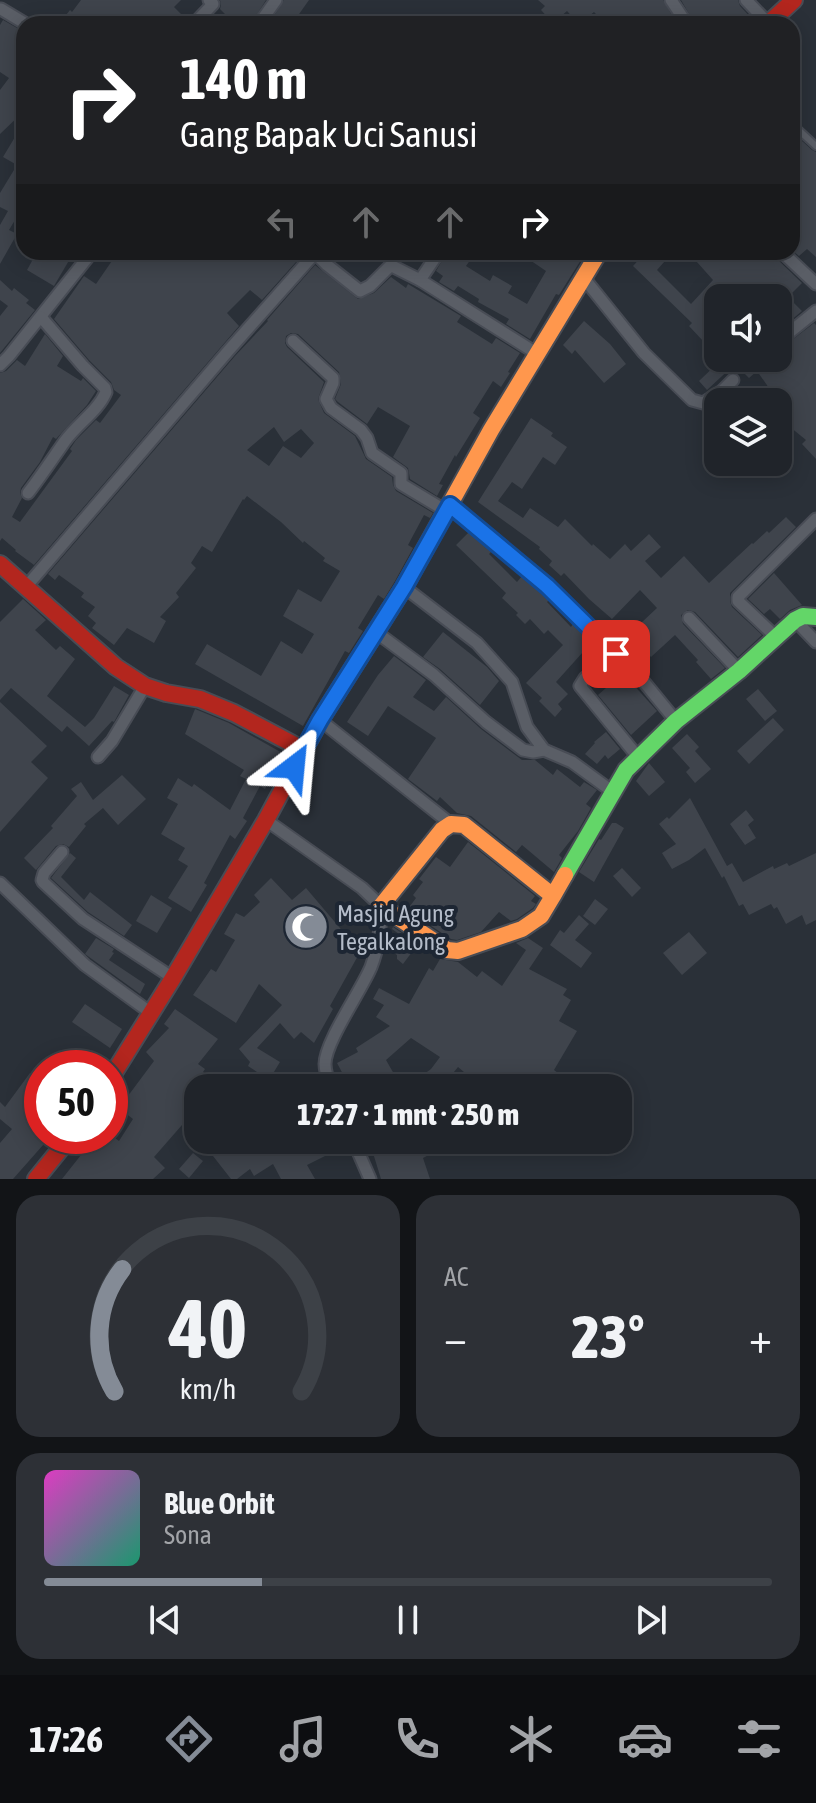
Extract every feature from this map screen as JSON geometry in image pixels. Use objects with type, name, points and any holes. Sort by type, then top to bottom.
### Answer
[{"type":"street","points":[[746,0],[761,16]]},
{"type":"street","points":[[777,16],[794,0]]},
{"type":"street","points":[[0,365],[86,260]]},
{"type":"street","points":[[26,587],[308,260]]},
{"type":"street","points":[[324,260],[357,290],[363,291],[392,266],[420,280],[536,353]]},
{"type":"street","points":[[420,280],[434,260]]},
{"type":"street","points":[[128,1050],[266,820],[320,720],[404,587],[536,353],[594,260]]},
{"type":"street","points":[[790,260],[816,284]]},
{"type":"street","points":[[583,277],[644,353],[692,400],[703,403],[733,380]]},
{"type":"street","points":[[792,330],[816,311]]},
{"type":"street","points":[[28,493],[64,442],[98,406],[106,392],[41,317]]},
{"type":"street","points":[[293,341],[334,380],[326,399],[331,408],[361,430],[372,453],[400,472],[403,476],[401,484],[448,508],[547,586],[644,682],[676,721]]},
{"type":"street","points":[[777,638],[738,601],[738,597],[816,519]]},
{"type":"street","points":[[0,564],[116,667],[145,686],[200,699],[234,713],[304,750]]},
{"type":"street","points":[[404,587],[477,643],[512,682],[527,727],[544,750],[572,762],[613,792]]},
{"type":"street","points":[[266,820],[362,888],[381,906],[447,950],[458,951],[522,929],[541,916],[619,778],[638,757],[795,620],[803,616],[816,617]]},
{"type":"street","points":[[689,618],[739,671]]},
{"type":"street","points":[[795,620],[816,642]]},
{"type":"street","points":[[376,632],[434,675],[486,722],[523,750],[544,750]]},
{"type":"street","points":[[616,654],[585,678],[580,686],[638,757]]},
{"type":"street","points":[[98,757],[112,741],[145,686]]},
{"type":"street","points":[[320,720],[451,824],[464,825],[553,896]]},
{"type":"street","points":[[327,1074],[325,1061],[330,1044],[372,965],[380,935],[381,906],[442,830],[451,824]]},
{"type":"street","points":[[62,852],[44,873],[43,882],[83,919],[173,978]]},
{"type":"street","points":[[0,883],[85,965],[151,1013]]},
{"type":"street","points":[[36,1179],[56,1154]]},
{"type":"street","points":[[359,1154],[370,1179]]},
{"type":"lane","points":[[800,131],[816,146]]},
{"type":"building","points":[[81,0],[181,0],[174,7],[183,16],[65,16],[70,10],[72,12]]},
{"type":"building","points":[[220,0],[266,0],[256,16],[227,16],[220,9]]},
{"type":"building","points":[[284,0],[309,0],[298,16],[274,16]]},
{"type":"building","points":[[538,0],[663,0],[672,16],[598,16],[594,12],[589,16],[572,16],[567,11],[561,16],[547,16],[541,10],[545,6]]},
{"type":"building","points":[[681,0],[738,0],[749,16],[690,16]]},
{"type":"building","points":[[3,20],[16,27],[16,119],[0,134],[0,90],[9,78],[0,72],[0,25]]},
{"type":"building","points":[[16,135],[16,164],[3,157]]},
{"type":"building","points":[[800,139],[816,152],[816,257],[807,249],[800,255]]},
{"type":"building","points":[[16,167],[16,218],[9,230],[16,236],[0,264],[0,225],[8,211],[0,207],[0,193]]},
{"type":"building","points":[[33,260],[69,260],[54,286],[27,270]]},
{"type":"building","points":[[112,260],[298,260],[262,300],[250,290],[227,313],[239,326],[34,565],[2,538],[0,541],[0,373],[17,360],[25,366],[45,334],[63,356],[57,366],[81,381],[83,378],[96,391],[56,439],[53,437],[21,488],[22,498],[12,517],[20,522],[72,451],[70,449],[76,440],[96,420],[100,423],[121,395],[54,319],[84,276],[96,284]]},
{"type":"building","points":[[442,260],[470,260],[466,266],[490,281],[493,275],[512,286],[508,293],[527,304],[546,271],[530,260],[581,260],[559,295],[556,294],[530,339],[506,324],[509,319],[478,302],[479,299],[458,286],[454,291],[439,282],[443,276],[436,271]]},
{"type":"building","points":[[639,260],[666,260],[657,270],[691,304],[704,290],[704,342],[689,326],[692,323],[633,266]]},
{"type":"building","points":[[695,260],[778,260],[802,283],[792,293],[792,284],[709,284],[713,280]]},
{"type":"building","points":[[315,265],[358,299],[374,293],[391,277],[406,288],[408,284],[461,316],[457,322],[492,344],[496,338],[520,353],[501,387],[493,381],[473,413],[480,418],[439,484],[443,485],[437,496],[410,479],[408,468],[393,457],[410,426],[378,407],[367,424],[335,399],[341,384],[339,372],[298,334],[286,336],[287,347],[324,382],[318,399],[324,413],[355,436],[366,459],[392,477],[396,491],[433,513],[430,518],[424,515],[408,545],[413,548],[395,581],[384,599],[378,595],[358,628],[363,631],[349,653],[345,651],[303,726],[195,664],[207,644],[261,676],[281,641],[302,654],[314,634],[283,616],[298,589],[321,602],[340,571],[323,561],[325,558],[247,496],[212,552],[202,546],[191,563],[196,568],[176,593],[179,597],[160,617],[166,621],[154,643],[127,628],[114,645],[92,628],[96,623],[88,616],[95,607],[81,597],[84,593],[59,575],[55,580],[48,574]],"holes":[[[274,427],[284,442],[301,429],[314,443],[301,458],[283,446],[269,466],[247,450]]]},
{"type":"building","points":[[0,280],[29,300],[26,303],[35,310],[0,353],[0,316],[8,306],[0,300]]},
{"type":"building","points":[[792,301],[802,311],[792,320]]},
{"type":"building","points":[[584,321],[610,344],[626,364],[604,383],[575,350],[572,354],[563,345]]},
{"type":"building","points":[[814,323],[816,459],[802,444],[806,440],[792,429],[792,388],[769,388],[758,372],[792,372],[792,340]]},
{"type":"building","points":[[708,372],[726,372],[709,388],[699,381]]},
{"type":"building","points":[[531,418],[567,447],[555,465],[543,457],[522,489],[512,482],[498,501],[523,518],[530,508],[558,527],[565,519],[610,559],[625,544],[631,551],[649,534],[661,547],[645,561],[661,578],[684,556],[709,583],[786,517],[796,527],[730,593],[732,607],[762,635],[738,657],[695,612],[688,610],[681,615],[683,624],[725,668],[711,679],[675,635],[651,657],[640,645],[636,648],[626,637],[657,608],[640,590],[612,619],[564,573],[561,576],[549,565],[552,561],[540,547],[478,502]]},
{"type":"building","points":[[469,532],[492,551],[489,554],[517,582],[522,576],[549,600],[547,602],[571,627],[573,624],[592,642],[556,682],[568,694],[558,704],[562,709],[555,717],[539,701],[542,698],[526,683],[563,645],[548,630],[544,634],[530,619],[525,624],[502,598],[506,593],[456,545]]},
{"type":"building","points":[[774,573],[802,605],[780,619],[770,609],[764,614],[748,599]]},
{"type":"building","points":[[23,599],[46,620],[35,630],[56,650],[60,646],[75,659],[47,696],[85,727],[114,686],[129,695],[114,722],[89,746],[67,726],[62,732],[11,688],[0,700],[0,622]]},
{"type":"building","points":[[443,632],[487,667],[499,681],[480,705],[423,657]]},
{"type":"building","points":[[394,656],[426,680],[413,697],[434,711],[446,697],[522,760],[535,760],[553,775],[557,769],[580,787],[584,782],[597,790],[586,804],[591,808],[578,831],[559,855],[562,858],[554,872],[522,845],[516,852],[471,816],[457,813],[440,797],[437,801],[408,779],[436,738],[388,706],[368,736],[347,722]]},
{"type":"building","points":[[623,673],[657,711],[631,735],[598,695]]},
{"type":"building","points":[[758,689],[777,711],[765,721],[746,699]]},
{"type":"building","points":[[0,702],[47,746],[31,762],[48,778],[0,832]]},
{"type":"building","points":[[195,709],[229,723],[284,754],[265,789],[260,786],[243,818],[247,821],[235,839],[230,835],[191,912],[168,898],[188,866],[178,860],[185,848],[161,834],[178,804],[167,798],[178,778],[192,787],[194,784],[230,810],[246,779],[240,776],[244,770],[185,734]]},
{"type":"building","points":[[773,718],[784,730],[749,764],[737,751]]},
{"type":"building","points":[[606,732],[620,749],[608,759],[605,755],[597,764],[585,754]]},
{"type":"building","points":[[687,734],[699,747],[695,751],[711,769],[695,783],[686,772],[690,768],[672,748]]},
{"type":"building","points":[[649,763],[665,782],[649,796],[636,781]]},
{"type":"building","points":[[122,775],[146,799],[118,825],[103,808],[84,824],[86,826],[69,847],[63,844],[56,846],[36,870],[24,858],[53,828],[51,826],[77,796],[71,789],[81,782],[93,800]]},
{"type":"building","points":[[690,798],[727,866],[732,863],[743,882],[773,866],[774,869],[787,863],[789,866],[816,853],[816,920],[806,925],[802,915],[786,924],[777,907],[774,909],[771,904],[749,915],[743,904],[739,906],[705,848],[672,869],[662,853],[676,844],[659,824],[667,817],[669,819]]},
{"type":"building","points":[[746,810],[754,820],[748,825],[756,838],[745,845],[730,824]]},
{"type":"building","points":[[612,823],[624,828],[594,882],[579,872]]},
{"type":"building","points":[[468,842],[535,896],[531,901],[536,904],[511,921],[499,912],[481,932],[457,940],[407,910],[423,882],[419,879],[436,857],[450,867]]},
{"type":"building","points":[[70,853],[76,858],[61,877],[84,900],[90,892],[132,925],[124,936],[88,912],[51,878]]},
{"type":"building","points":[[622,868],[641,888],[632,897],[613,876]]},
{"type":"building","points":[[271,878],[292,900],[306,888],[345,934],[364,945],[330,1006],[333,1009],[314,1043],[301,1032],[294,1039],[280,1023],[257,1048],[280,1062],[273,1074],[260,1074],[248,1066],[250,1062],[239,1049],[282,1005],[259,984],[236,1023],[193,995],[211,969],[216,972],[235,940],[224,934],[236,913],[244,917],[260,902],[254,895]]},
{"type":"building","points":[[151,895],[172,908],[157,933],[136,921]]},
{"type":"building","points":[[595,899],[608,909],[595,925],[583,916]]},
{"type":"building","points":[[579,915],[589,924],[575,940],[592,953],[581,968],[550,945],[560,930],[564,933]]},
{"type":"building","points":[[393,927],[418,944],[403,964],[388,949],[399,934]]},
{"type":"building","points":[[689,932],[707,953],[682,975],[663,953]]},
{"type":"building","points":[[96,938],[114,949],[109,960],[145,984],[140,994],[85,954]]},
{"type":"building","points":[[528,938],[543,948],[529,969],[567,989],[563,995],[571,1000],[559,1021],[577,1031],[554,1070],[559,1074],[466,1074],[458,1067],[452,1074],[424,1074],[440,1057],[411,1038],[386,1060],[394,1074],[343,1074],[337,1063],[358,1052],[356,1048],[390,1026],[376,1017],[384,1005],[373,999],[379,988],[409,1004],[429,968],[433,971],[440,959],[458,962],[477,977],[482,971],[502,986],[526,950],[516,943]]},
{"type":"building","points":[[85,1004],[122,1029],[110,1048],[72,1022]]},
{"type":"building","points":[[175,1009],[218,1039],[198,1064],[205,1069],[205,1074],[184,1074],[184,1126],[182,1125],[154,1157],[165,1168],[153,1179],[62,1179],[82,1154],[128,1154],[128,1127],[133,1119],[128,1115],[128,1096],[154,1061],[146,1052],[169,1028],[164,1024]]},
{"type":"building","points":[[24,1081],[24,1154],[35,1154],[13,1179],[0,1179],[0,1143],[12,1129],[0,1119],[0,1102],[5,1107]]},
{"type":"building","points":[[192,1154],[203,1161],[189,1178],[179,1169]]},
{"type":"building","points":[[329,1154],[307,1165],[315,1179],[281,1179],[273,1164],[254,1176],[250,1169],[237,1179],[231,1179],[213,1156]]},
{"type":"building","points":[[373,1154],[430,1154],[423,1158],[430,1179],[381,1179]]},
{"type":"traffic: fast","points":[[565,875],[626,770],[676,721],[739,671],[795,620],[803,616],[816,617]]},
{"type":"traffic: slow","points":[[450,504],[594,260]]},
{"type":"traffic: slow","points":[[553,896],[541,916],[522,929],[458,951],[447,950],[381,906],[442,830],[451,824],[464,825],[553,896],[565,875]]},
{"type":"traffic: jam","points":[[777,16],[794,0]]},
{"type":"traffic: jam","points":[[128,1050],[266,820],[320,720],[404,587],[450,504]]},
{"type":"traffic: jam","points":[[0,564],[116,667],[145,686],[200,699],[234,713],[304,750]]},
{"type":"traffic: jam","points":[[36,1179],[56,1154]]},
{"type":"place","name":"Masjid Agung Tegalkalong","points":[[306,927]]},
{"type":"route","points":[[294,767],[404,587],[450,505],[547,586],[616,654]]}]
